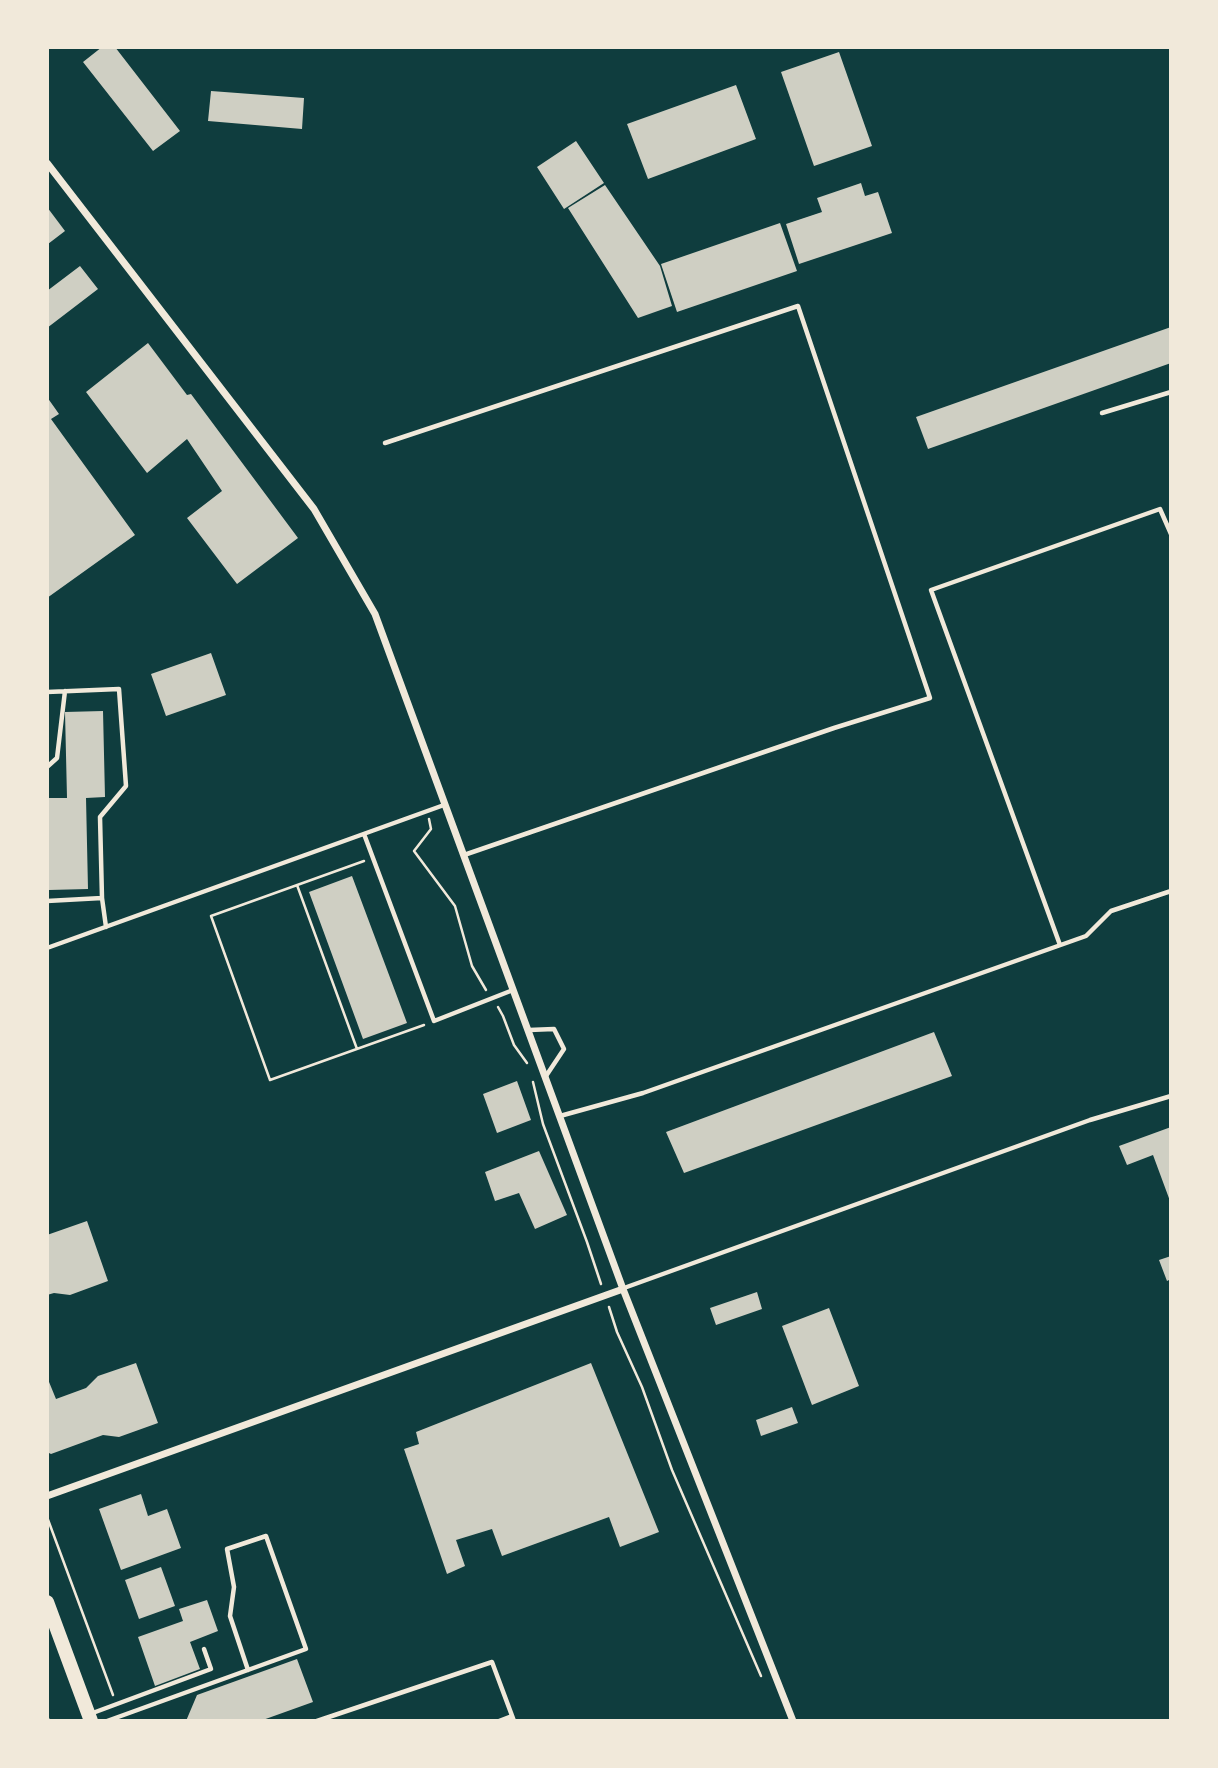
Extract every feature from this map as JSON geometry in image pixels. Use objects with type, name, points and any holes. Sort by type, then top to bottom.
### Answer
[{"type":"main road","points":[[47,1602],[52,1631],[90,1717]]},
{"type":"street","points":[[47,163],[314,509],[375,614],[623,1289],[793,1721]]},
{"type":"street","points":[[47,1496],[623,1289]]},
{"type":"lane","points":[[385,443],[798,306],[930,698],[834,728],[464,855]]},
{"type":"lane","points":[[1102,413],[1171,392]]},
{"type":"lane","points":[[1060,945],[931,590],[1160,509],[1171,534]]},
{"type":"lane","points":[[47,692],[119,690],[126,786],[100,817],[102,898],[106,927]]},
{"type":"lane","points":[[47,767],[57,758],[65,691]]},
{"type":"lane","points":[[47,948],[444,805]]},
{"type":"lane","points":[[364,834],[434,1021],[514,990]]},
{"type":"lane","points":[[560,1116],[643,1093],[1086,936],[1111,911],[1171,891]]},
{"type":"lane","points":[[47,901],[102,898]]},
{"type":"lane","points":[[528,1030],[554,1029],[564,1049],[545,1077]]},
{"type":"lane","points":[[623,1289],[1090,1120],[1171,1096]]},
{"type":"lane","points":[[107,1721],[248,1670],[306,1649],[266,1536],[227,1549],[234,1587],[230,1616],[248,1670]]},
{"type":"lane","points":[[90,1717],[116,1704],[211,1669],[204,1649]]},
{"type":"lane","points":[[317,1721],[492,1662],[513,1718],[499,1721]]},
{"type":"path","points":[[426,811],[431,829],[414,851],[455,906],[472,966],[491,996]]},
{"type":"path","points":[[373,858],[211,916],[265,1068],[270,1080],[434,1021]]},
{"type":"path","points":[[297,885],[357,1049]]},
{"type":"path","points":[[497,1006],[514,1045],[530,1067]]},
{"type":"path","points":[[533,1078],[543,1124],[604,1294]]},
{"type":"path","points":[[608,1307],[642,1387],[672,1470],[765,1683]]},
{"type":"path","points":[[47,1517],[116,1704]]},
{"type":"path","points":[[47,1716],[49,1721]]},
{"type":"building","points":[[102,47],[115,47],[180,131],[153,151],[83,62]]},
{"type":"building","points":[[839,52],[872,146],[814,166],[781,72]]},
{"type":"building","points":[[736,85],[756,139],[648,179],[627,124]]},
{"type":"building","points":[[211,91],[304,98],[302,129],[208,121]]},
{"type":"building","points":[[576,141],[604,183],[564,209],[537,167]]},
{"type":"building","points":[[861,183],[865,196],[878,192],[892,233],[799,264],[786,224],[822,212],[817,198]]},
{"type":"building","points":[[605,185],[660,266],[672,306],[638,318],[568,208]]},
{"type":"building","points":[[47,207],[65,231],[48,244],[47,243]]},
{"type":"building","points":[[780,223],[797,271],[677,312],[661,264]]},
{"type":"building","points":[[80,266],[98,289],[47,328],[47,291]]},
{"type":"building","points":[[1171,327],[1171,363],[928,449],[916,417]]},
{"type":"building","points":[[148,343],[187,395],[191,394],[298,538],[237,584],[187,518],[222,491],[187,439],[147,473],[86,392]]},
{"type":"building","points":[[47,397],[59,414],[51,419],[135,535],[47,598]]},
{"type":"building","points":[[211,653],[226,695],[166,716],[151,674]]},
{"type":"building","points":[[103,711],[105,797],[86,798],[88,889],[49,890],[47,798],[67,798],[65,712]]},
{"type":"building","points":[[352,876],[407,1023],[363,1039],[309,892]]},
{"type":"building","points":[[934,1032],[952,1076],[684,1173],[666,1132]]},
{"type":"building","points":[[517,1081],[531,1120],[497,1133],[483,1094]]},
{"type":"building","points":[[1171,1127],[1170,1201],[1153,1155],[1127,1165],[1119,1146]]},
{"type":"building","points":[[539,1151],[567,1215],[535,1229],[519,1193],[495,1201],[485,1172]]},
{"type":"building","points":[[87,1221],[108,1281],[70,1295],[47,1295],[47,1235]]},
{"type":"building","points":[[1171,1256],[1171,1279],[1167,1281],[1159,1260]]},
{"type":"building","points":[[757,1292],[762,1309],[716,1325],[710,1308]]},
{"type":"building","points":[[829,1308],[859,1386],[812,1405],[782,1326]]},
{"type":"building","points":[[136,1363],[158,1423],[119,1437],[103,1435],[51,1454],[47,1452],[47,1377],[56,1399],[86,1388],[98,1376]]},
{"type":"building","points":[[591,1363],[659,1532],[620,1547],[609,1517],[502,1556],[492,1529],[456,1540],[465,1566],[447,1574],[404,1449],[419,1444],[416,1432]]},
{"type":"building","points":[[792,1407],[798,1423],[761,1436],[756,1420]]},
{"type":"building","points":[[141,1494],[148,1516],[167,1509],[181,1548],[121,1570],[99,1509]]},
{"type":"building","points":[[161,1567],[175,1606],[139,1619],[125,1580]]},
{"type":"building","points":[[207,1600],[218,1631],[190,1642],[200,1669],[155,1686],[138,1637],[183,1621],[179,1609]]},
{"type":"building","points":[[297,1659],[313,1702],[260,1721],[186,1721],[197,1695]]}]
